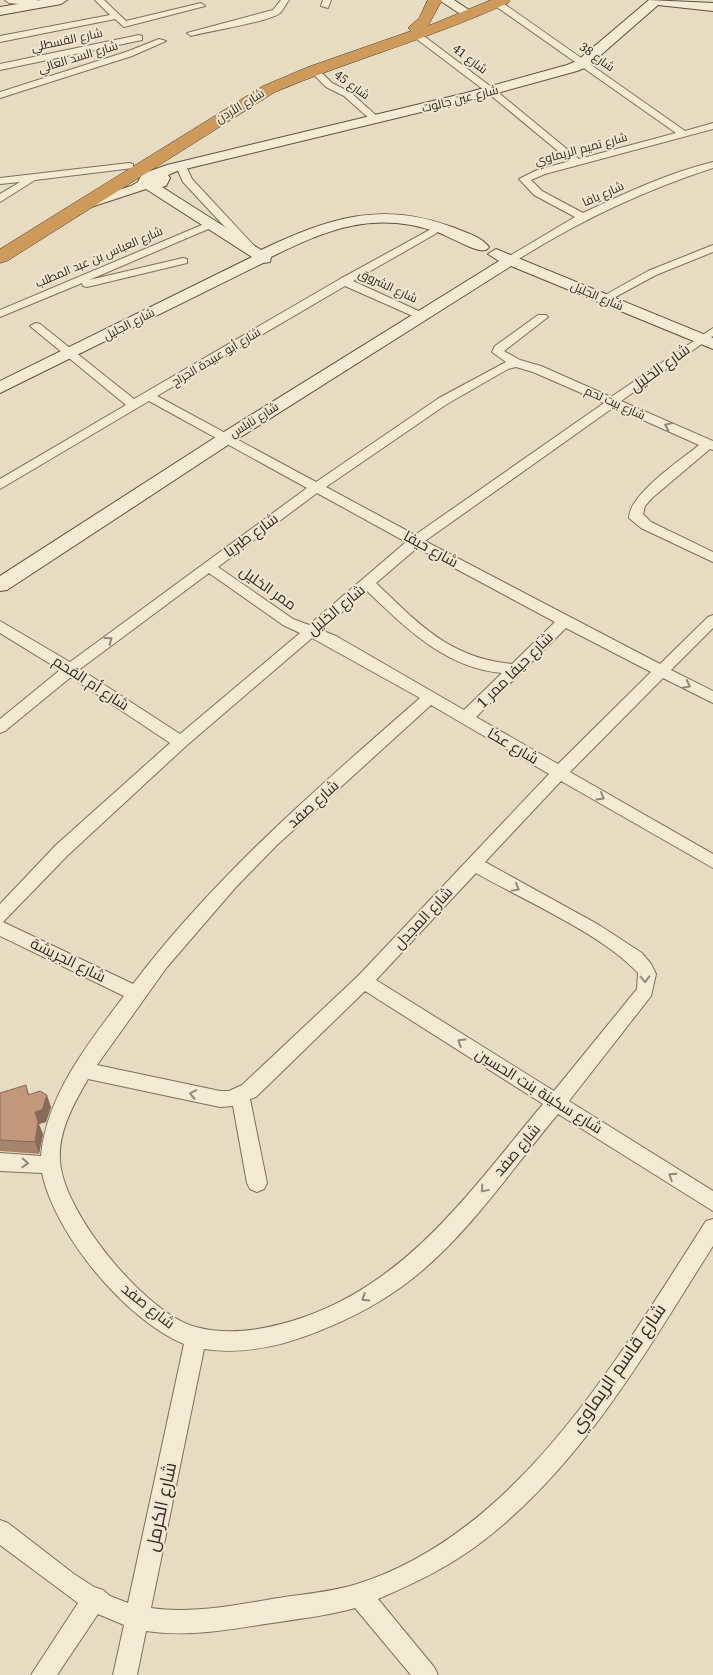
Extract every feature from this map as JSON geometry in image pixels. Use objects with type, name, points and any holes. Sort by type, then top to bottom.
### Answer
[{"type":"highway","points":[[417,32],[435,0]]},
{"type":"highway","name":"شارع الأردن","points":[[0,257],[258,94],[314,70],[417,32],[477,6]]},
{"type":"highway","name":"شارع الأردن","points":[[0,245],[211,116],[272,83],[307,68],[417,32]]},
{"type":"street","points":[[6,5],[40,4],[61,0]]},
{"type":"street","points":[[99,0],[149,46]]},
{"type":"street","points":[[192,0],[210,16],[233,25],[276,12],[285,0]]},
{"type":"street","points":[[446,0],[477,6]]},
{"type":"street","name":"شارع عين جالوت","points":[[84,205],[136,188],[183,166],[556,74],[582,63],[654,0],[713,7]]},
{"type":"street","name":"شارع 38","points":[[477,6],[582,63],[682,133]]},
{"type":"street","points":[[0,39],[116,16]]},
{"type":"street","points":[[124,24],[210,16]]},
{"type":"street","points":[[191,33],[210,16]]},
{"type":"street","name":"شارع 41","points":[[417,32],[577,162]]},
{"type":"street","name":"شارع القسطلي","points":[[0,67],[139,38]]},
{"type":"street","name":"شارع السد العالي","points":[[5,93],[162,41]]},
{"type":"street","name":"شارع 45","points":[[314,70],[329,85],[347,94],[375,119]]},
{"type":"street","points":[[0,81],[5,93]]},
{"type":"street","name":"شارع تميم الريماوي","points":[[582,217],[538,193],[524,179],[577,162],[713,126]]},
{"type":"street","points":[[163,155],[155,180],[157,192],[176,202],[208,225],[260,257]]},
{"type":"street","points":[[0,181],[130,166]]},
{"type":"street","points":[[183,166],[187,180],[260,257]]},
{"type":"street","name":"شارع يافا","points":[[510,260],[582,217],[635,194],[710,169]]},
{"type":"street","points":[[0,199],[33,177]]},
{"type":"street","name":"شارع الجليل","points":[[0,388],[311,232],[347,221],[396,216],[413,219],[464,238],[480,247]]},
{"type":"street","name":"شارع الجليل","points":[[260,257],[332,229],[369,219],[400,220],[480,247],[604,299],[709,338]]},
{"type":"street","name":"شارع العباس بن عبد المطلب","points":[[0,314],[208,225]]},
{"type":"street","name":"شارع أبو عبيدة الجراح","points":[[0,485],[344,281],[433,231]]},
{"type":"street","points":[[604,299],[652,273],[713,247],[711,240],[713,237]]},
{"type":"street","name":"شارع نابلس","points":[[0,585],[224,438],[510,260]]},
{"type":"street","points":[[69,284],[96,283],[183,261]]},
{"type":"street","name":"شارع الشروق","points":[[344,281],[419,315]]},
{"type":"street","points":[[516,363],[503,357],[498,352],[498,349],[542,318]]},
{"type":"street","points":[[36,326],[69,355],[135,406]]},
{"type":"street","name":"شارع الخليل","points":[[0,916],[20,892],[62,850],[181,742],[248,683],[312,632],[416,541],[709,338]]},
{"type":"street","name":"شارع بيت لحم","points":[[516,363],[537,368],[710,445]]},
{"type":"street","name":"شارع طبريا","points":[[0,727],[70,669],[317,487],[443,401],[504,366],[516,363]]},
{"type":"street","name":"شارع حيفا","points":[[150,397],[564,621],[713,698]]},
{"type":"street","points":[[710,445],[646,495],[637,505],[636,518],[646,525],[713,558]]},
{"type":"street","name":"ممر الخليل","points":[[208,566],[288,622],[312,632]]},
{"type":"street","points":[[368,584],[424,636],[444,650],[482,667],[514,669]]},
{"type":"street","name":"شارع المجدل","points":[[83,1070],[220,1100],[240,1096],[259,1083],[364,981],[559,773],[713,620]]},
{"type":"street","name":"شارع حيفا ممر 1","points":[[466,718],[564,621]]},
{"type":"street","name":"شارع أم الفحم","points":[[0,626],[70,669],[181,742]]},
{"type":"street","name":"شارع عكا","points":[[312,632],[466,718],[713,862]]},
{"type":"street","name":"شارع صفد","points":[[430,698],[249,862],[187,931],[135,993],[83,1070],[58,1123],[51,1149],[50,1164],[53,1179],[65,1207],[80,1233],[117,1282],[168,1326],[196,1338],[221,1341],[258,1339],[288,1333],[321,1322],[404,1273],[455,1224],[645,991],[647,979],[644,968],[634,958],[605,938],[474,864]]},
{"type":"street","name":"شارع الجريشة","points":[[0,928],[135,993]]},
{"type":"street","name":"شارع سكينة بنت الحسين","points":[[364,981],[713,1202]]},
{"type":"street","points":[[240,1096],[257,1183]]},
{"type":"street","points":[[0,1162],[50,1164]]},
{"type":"street","name":"شارع قاسم الريماوي","points":[[0,1531],[40,1563],[95,1598],[110,1607],[138,1618],[200,1620],[238,1617],[359,1595],[440,1559],[468,1540],[534,1482],[592,1412],[713,1228]]},
{"type":"street","name":"شارع الكرمل","points":[[125,1675],[196,1338]]},
{"type":"street","points":[[359,1595],[426,1675]]},
{"type":"street","points":[[42,1675],[95,1598]]},
{"type":"building","points":[[26,1085],[28,1095],[40,1091],[47,1095],[42,1110],[35,1112],[38,1122],[35,1142],[0,1140],[0,1093]]}]
